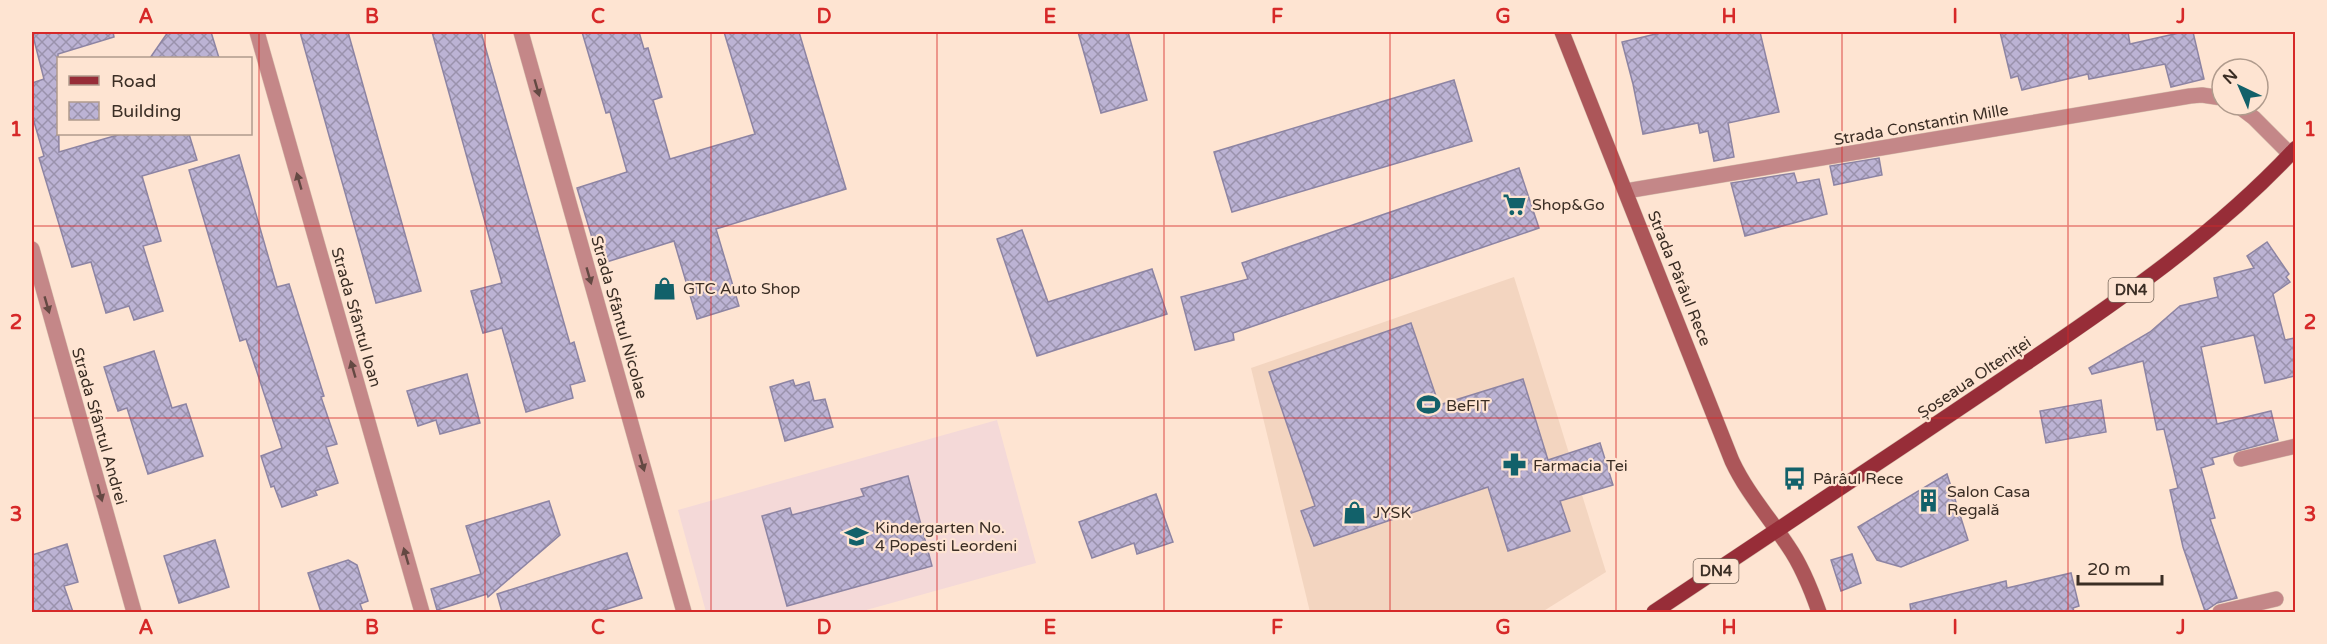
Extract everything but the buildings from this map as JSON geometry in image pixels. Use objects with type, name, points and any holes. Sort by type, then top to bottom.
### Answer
[{"type":"main road","name":"Șoseaua Olteniței","points":[[1654,612],[2130,292],[2197,240],[2293,151]]},
{"type":"street","name":"Strada Sfântul Ioan","points":[[256,32],[422,612]]},
{"type":"street","name":"Strada Sfântul Nicolae","points":[[521,32],[684,612]]},
{"type":"street","name":"Strada Pârâul Rece","points":[[1562,32],[1732,461],[1751,496],[1778,530],[1800,565],[1819,612]]},
{"type":"street","name":"Strada Constantin Mille","points":[[1626,191],[2190,96],[2210,96]]},
{"type":"street","points":[[2253,117],[2293,151]]},
{"type":"street","name":"Strada Sfântul Andrei","points":[[32,249],[134,612]]},
{"type":"street","points":[[2241,459],[2295,446]]},
{"type":"street","points":[[2220,612],[2276,599]]},
{"type":"shaded area","points":[[1514,277],[1606,572],[1542,612],[1310,612],[1251,368]]},
{"type":"shaded area","name":"Kindergarten No. 4 Popesti Leordeni","points":[[997,420],[1036,563],[859,612],[706,612],[678,510]]},
{"type":"place","name":"Shop&Go","points":[[1514,204]]},
{"type":"place","name":"GTC Auto Shop","points":[[665,288]]},
{"type":"place","name":"BeFIT","points":[[1428,405]]},
{"type":"place","name":"Farmacia Tei","points":[[1515,465]]},
{"type":"place","name":"Pârâul Rece","points":[[1795,478]]},
{"type":"place","name":"Salon Casa Regală","points":[[1929,500]]},
{"type":"place","name":"JYSK","points":[[1355,512]]},
{"type":"place","name":"Kindergarten No. 4 Popesti Leordeni","points":[[857,536]]}]
